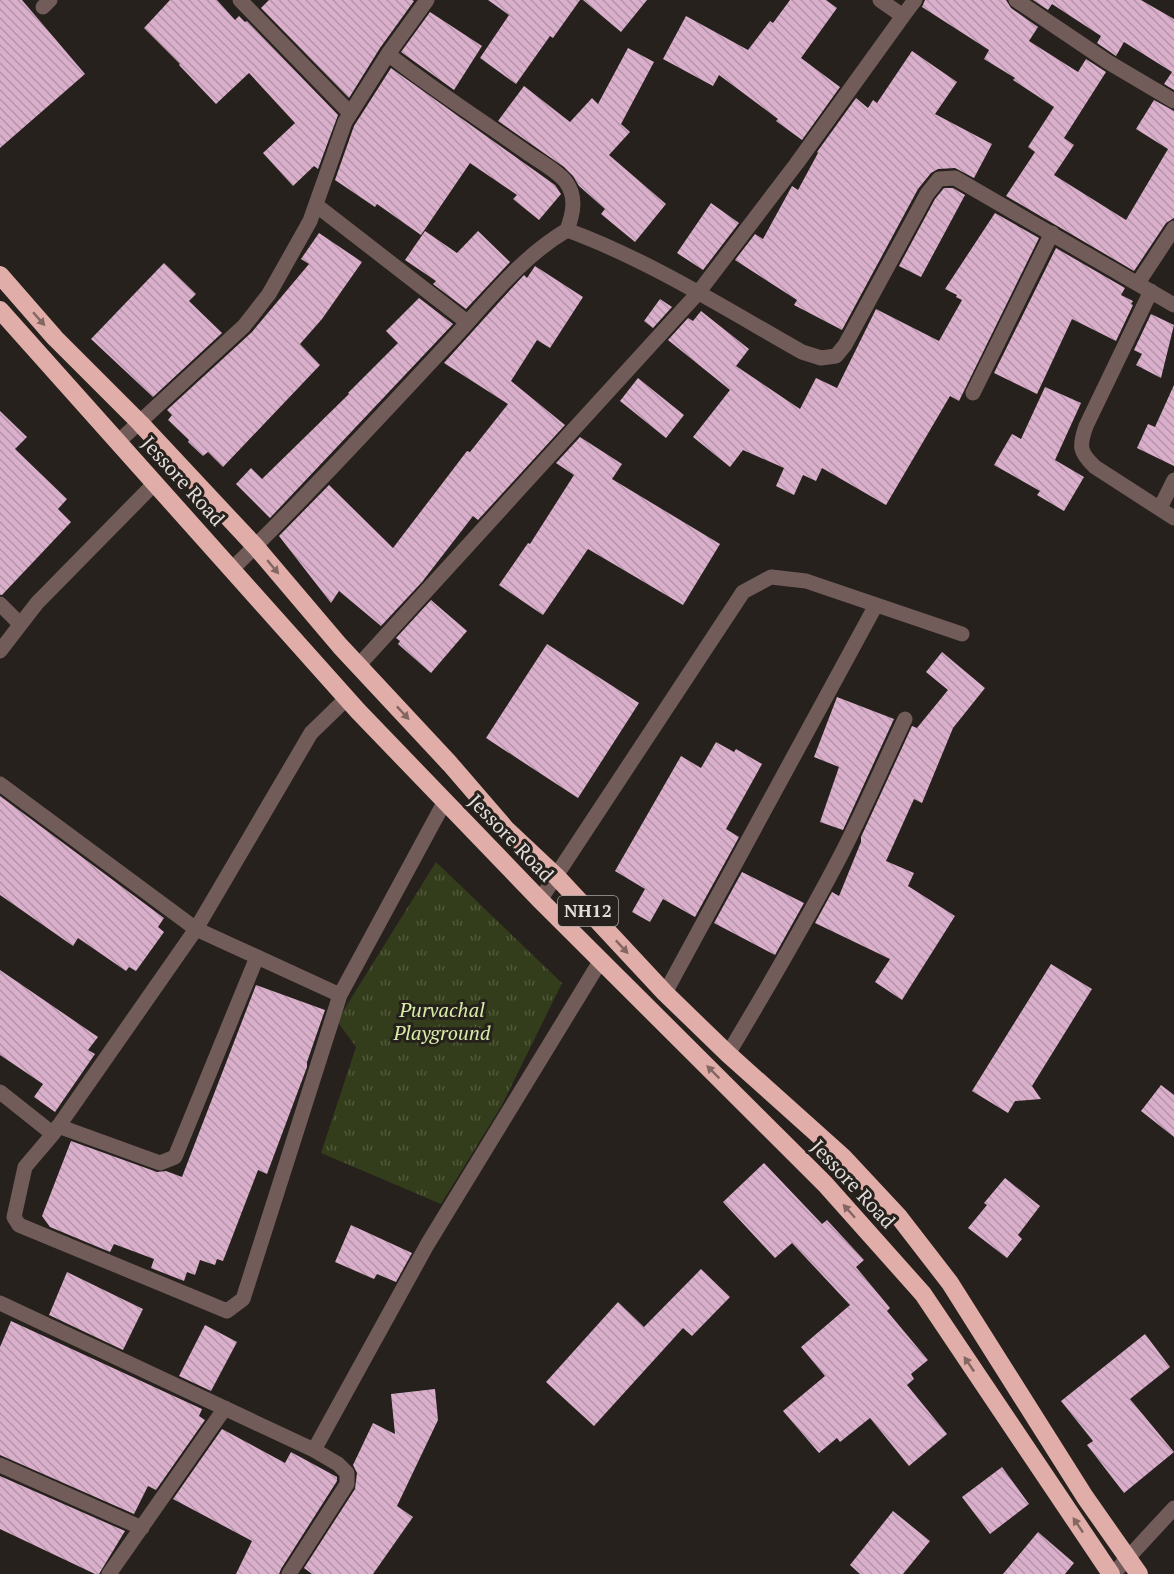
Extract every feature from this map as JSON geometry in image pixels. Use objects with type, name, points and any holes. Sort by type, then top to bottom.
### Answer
[{"type":"highway","name":"NH12","points":[[0,275],[55,338],[140,423],[256,546],[358,666],[450,764],[506,829],[556,876],[665,993],[728,1054],[843,1157],[899,1217],[950,1283],[1085,1497],[1139,1574]]},
{"type":"highway","name":"Jessore Road","points":[[0,310],[347,698],[540,900],[825,1184],[923,1294],[1112,1574]]},
{"type":"street","points":[[240,0],[350,113]]},
{"type":"street","points":[[118,442],[244,326],[269,294],[310,221],[334,150],[350,113],[388,54],[427,0]]},
{"type":"street","points":[[880,0],[903,16]]},
{"type":"street","points":[[358,666],[698,292],[797,163],[915,0]]},
{"type":"street","points":[[1016,0],[1107,62],[1174,101]]},
{"type":"street","points":[[232,569],[519,266],[546,243],[567,230],[573,213],[573,196],[566,181],[498,131],[415,76],[388,54]]},
{"type":"street","points":[[567,230],[595,240],[698,292],[802,352],[821,358],[836,356],[845,345],[927,194],[939,179],[955,178],[1174,305]]},
{"type":"street","points":[[316,205],[467,322]]},
{"type":"street","points":[[1174,228],[1144,287],[1080,443],[1085,458],[1095,467],[1174,518]]},
{"type":"street","points":[[973,393],[1052,233]]},
{"type":"street","points":[[1160,508],[1174,480]]},
{"type":"street","points":[[0,651],[37,603],[154,484]]},
{"type":"street","points":[[540,900],[743,592],[771,577],[806,581],[962,634]]},
{"type":"street","points":[[0,604],[20,623]]},
{"type":"street","points":[[665,993],[876,605]]},
{"type":"street","points":[[347,698],[311,733],[196,929],[56,1130],[25,1167],[14,1217],[19,1225],[227,1311],[243,1299],[340,995],[445,801]]},
{"type":"street","points":[[728,1054],[815,905],[844,849],[904,719]]},
{"type":"street","points":[[0,784],[196,929],[340,995]]},
{"type":"street","points":[[0,1092],[56,1130],[160,1163],[174,1157],[257,957]]},
{"type":"street","points":[[314,1450],[427,1245],[602,960]]},
{"type":"street","points":[[0,1303],[314,1450],[338,1464],[347,1473],[347,1484],[289,1574]]},
{"type":"street","points":[[109,1574],[225,1408]]},
{"type":"street","points":[[0,1464],[142,1528]]},
{"type":"street","points":[[1112,1574],[1174,1508]]},
{"type":"green space","name":"Purvachal Playground","points":[[436,862],[562,983],[502,1105],[441,1204],[321,1153],[356,1047],[337,1021]]},
{"type":"building","points":[[0,0],[22,0],[85,74],[0,148]]},
{"type":"building","points":[[170,0],[217,0],[235,20],[239,16],[245,22],[247,21],[338,115],[318,169],[314,166],[293,186],[263,153],[295,123],[249,73],[216,104],[144,28]]},
{"type":"building","points":[[269,0],[414,1],[380,48],[349,98],[261,8]]},
{"type":"building","points":[[488,0],[580,0],[553,38],[550,36],[516,84],[480,58],[509,15]]},
{"type":"building","points":[[583,0],[647,0],[621,32]]},
{"type":"building","points":[[790,0],[826,0],[837,8],[801,58],[840,87],[802,140],[719,75],[713,86],[663,59],[686,16],[748,50],[770,21],[773,23]]},
{"type":"building","points":[[925,0],[1006,0],[1011,8],[1038,27],[1029,41],[1078,72],[1086,59],[1106,72],[1064,138],[1074,145],[1054,175],[1126,220],[1168,149],[1136,129],[1154,100],[1174,111],[1174,218],[1166,223],[1134,271],[1006,196],[1035,152],[1028,147],[1054,107],[1013,80],[1015,78],[984,59],[989,50],[922,7]]},
{"type":"building","points":[[1033,0],[1141,0],[1174,19],[1174,90],[1164,84],[1172,72],[1124,42],[1116,56],[1097,43],[1101,36],[1052,4],[1048,10]]},
{"type":"building","points":[[430,12],[482,46],[454,90],[401,52]]},
{"type":"building","points":[[628,48],[654,62],[621,124],[630,132],[609,155],[666,204],[635,242],[601,214],[605,209],[579,186],[564,167],[498,121],[524,86],[570,122],[592,98],[598,104]]},
{"type":"building","points":[[912,51],[957,82],[935,114],[992,144],[974,178],[955,168],[938,169],[931,173],[918,189],[842,330],[794,305],[797,300],[735,260],[755,234],[763,239],[792,186],[798,190],[817,152],[856,98],[868,108],[873,100],[877,103]]},
{"type":"building","points":[[391,68],[555,185],[561,194],[539,220],[513,199],[517,195],[470,163],[421,235],[377,204],[375,207],[335,180],[354,126]]},
{"type":"building","points":[[944,188],[953,188],[965,195],[921,277],[899,266],[935,199]]},
{"type":"building","points":[[711,203],[739,223],[703,270],[677,253]]},
{"type":"building","points":[[995,213],[1039,238],[959,401],[950,396],[886,505],[822,468],[816,481],[803,475],[794,495],[776,486],[784,468],[743,450],[730,467],[693,437],[730,390],[668,340],[688,318],[693,321],[701,311],[749,349],[736,366],[800,409],[816,378],[837,388],[876,309],[939,341],[962,300],[945,289]]},
{"type":"building","points":[[425,231],[457,253],[478,231],[510,262],[466,309],[433,284],[436,281],[405,260]]},
{"type":"building","points":[[319,233],[362,262],[322,319],[300,344],[320,365],[223,467],[208,452],[203,456],[188,442],[189,440],[168,420],[172,415],[167,410],[252,332],[309,264],[301,259]]},
{"type":"building","points":[[1056,248],[1125,288],[1121,295],[1133,301],[1131,304],[1133,305],[1116,341],[1072,319],[1037,394],[994,373]]},
{"type":"building","points":[[164,263],[196,294],[189,301],[222,333],[153,397],[91,339]]},
{"type":"building","points":[[535,266],[583,297],[550,348],[537,340],[511,381],[565,425],[478,520],[473,516],[422,582],[381,626],[339,591],[331,603],[279,536],[329,485],[393,548],[467,451],[470,452],[508,404],[444,363],[524,275],[527,278]]},
{"type":"building","points":[[419,298],[453,324],[270,518],[236,484],[251,468],[262,479],[349,394],[398,343],[386,331]]},
{"type":"building","points":[[660,299],[672,307],[653,328],[644,321]]},
{"type":"building","points":[[1151,314],[1174,325],[1161,378],[1136,365],[1142,354],[1134,350]]},
{"type":"building","points":[[638,378],[684,415],[666,438],[620,401]]},
{"type":"building","points":[[1174,385],[1174,466],[1137,448],[1148,424],[1155,427]]},
{"type":"building","points":[[1045,387],[1081,403],[1055,460],[1084,477],[1064,511],[1037,495],[1040,491],[994,465],[1012,434],[1021,439]]},
{"type":"building","points":[[0,411],[27,437],[15,449],[67,499],[58,509],[71,522],[2,595],[0,595]]},
{"type":"building","points":[[580,437],[622,464],[612,479],[720,544],[683,605],[588,549],[543,615],[499,585],[528,543],[530,544],[574,475],[556,463]]},
{"type":"building","points":[[431,600],[467,631],[431,673],[398,644],[400,641],[396,638]]},
{"type":"building","points":[[547,644],[639,703],[578,798],[486,738]]},
{"type":"building","points":[[942,652],[985,688],[953,728],[922,803],[914,799],[886,861],[914,873],[908,886],[955,916],[902,1000],[875,982],[890,959],[815,923],[832,892],[839,896],[861,837],[912,726],[917,728],[948,690],[926,672]]},
{"type":"building","points":[[837,697],[894,719],[843,830],[820,822],[839,767],[814,757]]},
{"type":"building","points":[[716,742],[734,752],[736,749],[762,764],[726,829],[739,837],[695,917],[663,899],[650,922],[632,912],[645,889],[615,871],[681,756],[701,768]]},
{"type":"building","points":[[0,796],[164,918],[158,927],[164,932],[136,971],[129,967],[126,971],[78,938],[73,946],[0,895]]},
{"type":"building","points":[[742,872],[804,903],[775,955],[714,923]]},
{"type":"building","points":[[1051,964],[1092,989],[1032,1086],[1041,1099],[1015,1101],[1008,1113],[972,1091]]},
{"type":"building","points":[[0,970],[98,1037],[88,1050],[95,1054],[55,1112],[34,1097],[43,1084],[0,1055]]},
{"type":"building","points":[[256,985],[325,1010],[307,1067],[267,1174],[258,1170],[223,1261],[217,1259],[215,1265],[200,1260],[195,1275],[187,1272],[184,1281],[151,1268],[154,1259],[114,1244],[110,1252],[50,1227],[42,1216],[71,1141],[157,1172],[166,1171],[182,1177]]},
{"type":"building","points":[[1161,1085],[1174,1095],[1174,1137],[1141,1111]]},
{"type":"building","points":[[764,1163],[822,1224],[827,1220],[864,1260],[856,1267],[890,1308],[887,1311],[928,1360],[911,1374],[914,1379],[907,1385],[947,1434],[909,1466],[870,1418],[840,1442],[837,1438],[819,1453],[783,1411],[825,1376],[801,1347],[850,1305],[792,1243],[775,1258],[723,1202]]},
{"type":"building","points":[[1005,1178],[1040,1206],[1018,1235],[1022,1239],[1007,1258],[968,1228],[987,1205],[984,1203]]},
{"type":"building","points":[[351,1225],[412,1253],[396,1282],[377,1274],[374,1279],[335,1262]]},
{"type":"building","points":[[701,1269],[730,1297],[692,1336],[683,1328],[594,1426],[546,1382],[618,1302],[644,1327]]},
{"type":"building","points":[[67,1272],[143,1309],[123,1350],[49,1315]]},
{"type":"building","points":[[11,1321],[202,1409],[199,1416],[205,1420],[156,1490],[148,1486],[134,1514],[0,1455],[0,1347]]},
{"type":"building","points":[[205,1325],[237,1342],[211,1391],[179,1376]]},
{"type":"building","points":[[1145,1334],[1170,1367],[1130,1399],[1174,1452],[1124,1493],[1087,1445],[1093,1441],[1061,1401]]},
{"type":"building","points":[[435,1389],[438,1420],[397,1506],[413,1517],[373,1574],[312,1574],[304,1568],[355,1489],[357,1473],[353,1465],[373,1423],[395,1434],[391,1394]]},
{"type":"building","points":[[222,1429],[285,1463],[291,1452],[337,1477],[337,1481],[279,1574],[236,1574],[252,1541],[173,1499]]},
{"type":"building","points":[[1002,1467],[1029,1504],[990,1534],[962,1497]]},
{"type":"building","points":[[0,1476],[125,1531],[99,1574],[0,1529]]},
{"type":"building","points":[[893,1511],[930,1541],[903,1574],[860,1574],[850,1565]]},
{"type":"building","points":[[1038,1532],[1074,1563],[1065,1574],[1003,1574]]}]
